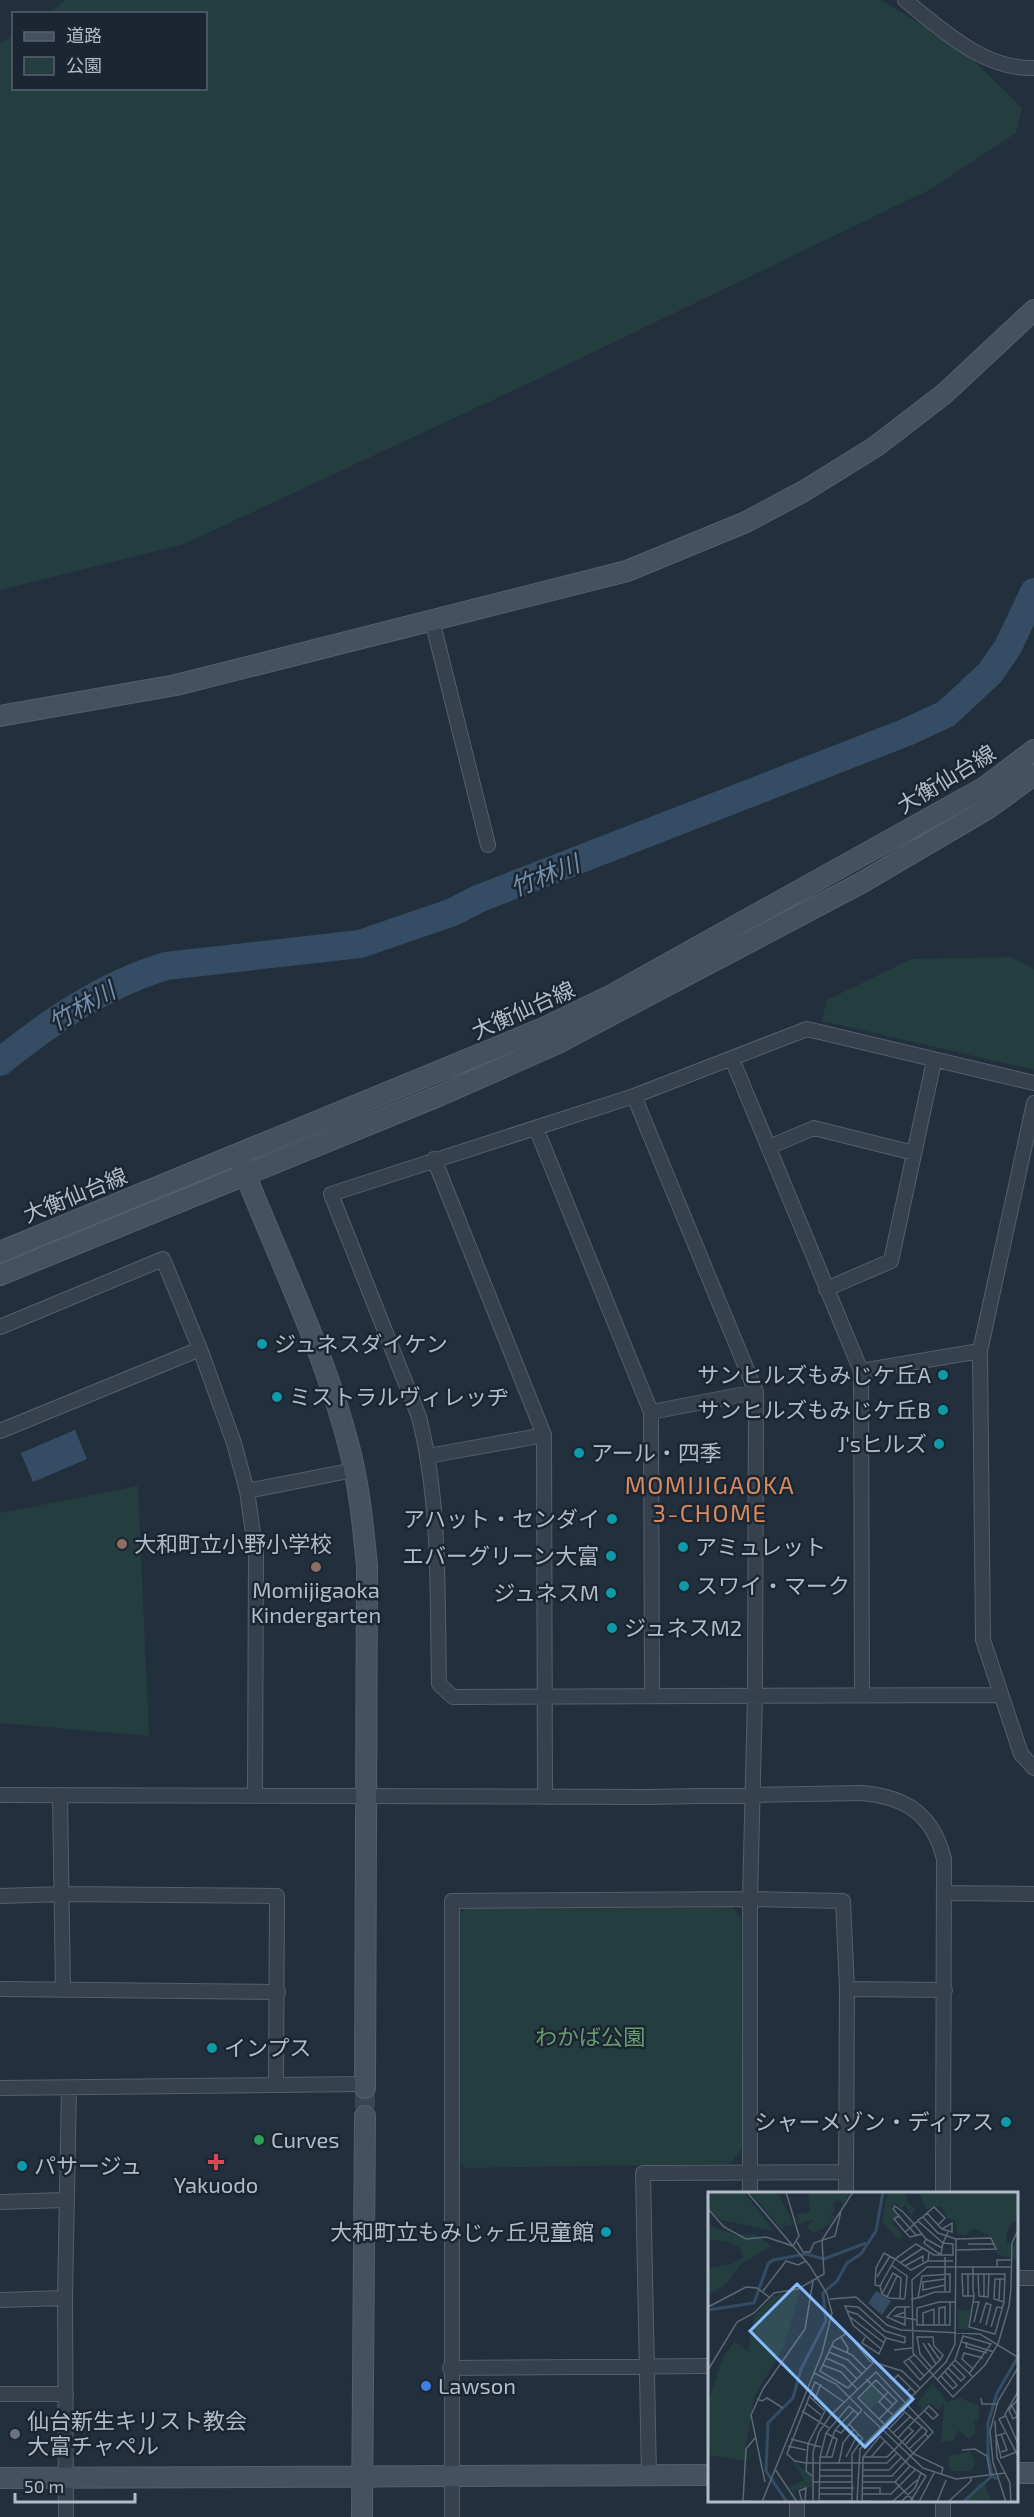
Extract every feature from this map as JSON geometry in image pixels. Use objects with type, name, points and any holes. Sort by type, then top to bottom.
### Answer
[{"type":"street","points":[[905,0],[952,37],[988,58],[1024,69],[1034,68]]},
{"type":"street","points":[[0,716],[176,685],[627,571],[746,522],[804,491],[875,447],[944,394],[1034,310]]},
{"type":"street","points":[[432,620],[488,845]]},
{"type":"street","name":"大衡仙台線","points":[[0,1252],[525,1036],[608,997],[985,787],[1034,750]]},
{"type":"street","name":"大衡仙台線","points":[[0,1275],[441,1095],[556,1044],[861,883],[987,809],[1034,776]]},
{"type":"street","points":[[1000,1695],[453,1697],[439,1684],[436,1563],[428,1456],[418,1418],[331,1194],[634,1096],[807,1029],[1034,1083]]},
{"type":"street","points":[[732,1059],[861,1371],[862,1694]]},
{"type":"street","points":[[826,1288],[891,1261],[934,1061]]},
{"type":"street","points":[[634,1096],[756,1392],[756,1696],[750,1899],[750,2192]]},
{"type":"street","points":[[1034,1103],[980,1351],[983,1640],[1021,1754],[1034,1768]]},
{"type":"street","points":[[536,1128],[651,1412],[652,1695]]},
{"type":"street","points":[[769,1148],[814,1128],[914,1153]]},
{"type":"street","points":[[0,2088],[276,2084],[365,2086],[364,1795],[367,1566],[362,1517],[348,1443],[320,1358],[237,1155]]},
{"type":"street","points":[[434,1159],[544,1435],[545,1797]]},
{"type":"street","points":[[0,1327],[163,1259],[200,1349],[234,1443],[247,1491],[256,1554],[255,1795]]},
{"type":"street","points":[[0,1431],[200,1349]]},
{"type":"street","points":[[861,1371],[980,1351]]},
{"type":"street","points":[[651,1412],[756,1392]]},
{"type":"street","points":[[428,1456],[544,1435]]},
{"type":"street","points":[[247,1491],[354,1470]]},
{"type":"street","points":[[0,1795],[545,1797],[862,1793],[888,1796],[906,1804],[924,1819],[939,1839],[945,1859],[943,2192]]},
{"type":"street","points":[[60,1795],[63,1990]]},
{"type":"street","points":[[944,1893],[1034,1894]]},
{"type":"street","points":[[0,1896],[62,1894],[277,1896],[276,2084]]},
{"type":"street","points":[[452,2517],[450,2368],[452,1901],[750,1899],[843,1901],[847,1989],[846,2192]]},
{"type":"street","points":[[0,1989],[278,1992]]},
{"type":"street","points":[[847,1989],[945,1990]]},
{"type":"street","points":[[66,2517],[65,2298],[69,2088]]},
{"type":"street","points":[[362,2517],[365,2116]]},
{"type":"street","points":[[649,2476],[643,2173],[845,2172]]},
{"type":"street","points":[[0,2202],[66,2200]]},
{"type":"street","points":[[0,2300],[65,2298]]},
{"type":"street","points":[[450,2368],[708,2366]]},
{"type":"street","points":[[0,2394],[66,2394]]},
{"type":"street","points":[[0,2478],[708,2475]]},
{"type":"green space","points":[[66,0],[881,0],[961,48],[1022,108],[1016,133],[931,189],[542,377],[184,544],[0,590],[0,43],[12,37],[12,90],[207,90],[207,12],[50,12]]},
{"type":"green space","points":[[1011,957],[1034,969],[1034,1070],[822,1021],[827,1000],[911,959]]},
{"type":"green space","points":[[138,1486],[149,1736],[0,1723],[0,1513]]},
{"type":"green space","name":"わかば公園","points":[[732,1907],[741,1917],[742,2148],[730,2164],[465,2168],[460,2160],[459,1913],[466,1908]]},
{"type":"water","points":[[75,1430],[87,1459],[33,1482],[21,1453]]},
{"type":"waterway","name":"竹林川","points":[[0,1062],[78,1006],[143,974],[166,966],[360,944],[453,912],[478,899],[907,732],[946,714],[990,673],[1008,647],[1034,592]]},
{"type":"tunnel","points":[[365,2088],[365,2116]]},
{"type":"place","name":"ジュネスダイケン","points":[[262,1344]]},
{"type":"place","name":"サンヒルズもみじケ丘A","points":[[943,1375]]},
{"type":"place","name":"ミストラルヴィレッヂ","points":[[277,1397]]},
{"type":"place","name":"サンヒルズもみじケ丘B","points":[[943,1410]]},
{"type":"place","name":"J'sヒルズ","points":[[939,1444]]},
{"type":"place","name":"アール・四季","points":[[579,1453]]},
{"type":"place","name":"アハット・センダイ","points":[[612,1519]]},
{"type":"place","name":"大和町立小野小学校","points":[[122,1544]]},
{"type":"place","name":"アミュレット","points":[[683,1547]]},
{"type":"place","name":"エバーグリーン大富","points":[[611,1556]]},
{"type":"place","name":"Momijigaoka Kindergarten","points":[[316,1567]]},
{"type":"place","name":"スワイ・マーク","points":[[684,1586]]},
{"type":"place","name":"ジュネスM","points":[[611,1593]]},
{"type":"place","name":"ジュネスM2","points":[[612,1628]]},
{"type":"place","name":"インプス","points":[[212,2048]]},
{"type":"place","name":"シャーメゾン・ディアス","points":[[1006,2122]]},
{"type":"place","name":"Curves","points":[[259,2140]]},
{"type":"place","name":"Yakuodo","points":[[216,2162]]},
{"type":"place","name":"パサージュ","points":[[22,2166]]},
{"type":"place","name":"大和町立もみじヶ丘児童館","points":[[606,2232]]},
{"type":"place","name":"Lawson","points":[[426,2386]]},
{"type":"place","name":"仙台新生キリスト教会 大富チャペル","points":[[15,2434]]},
{"type":"district","name":"MOMIJIGAOKA 3-CHOME","points":[[710,1500]]}]
